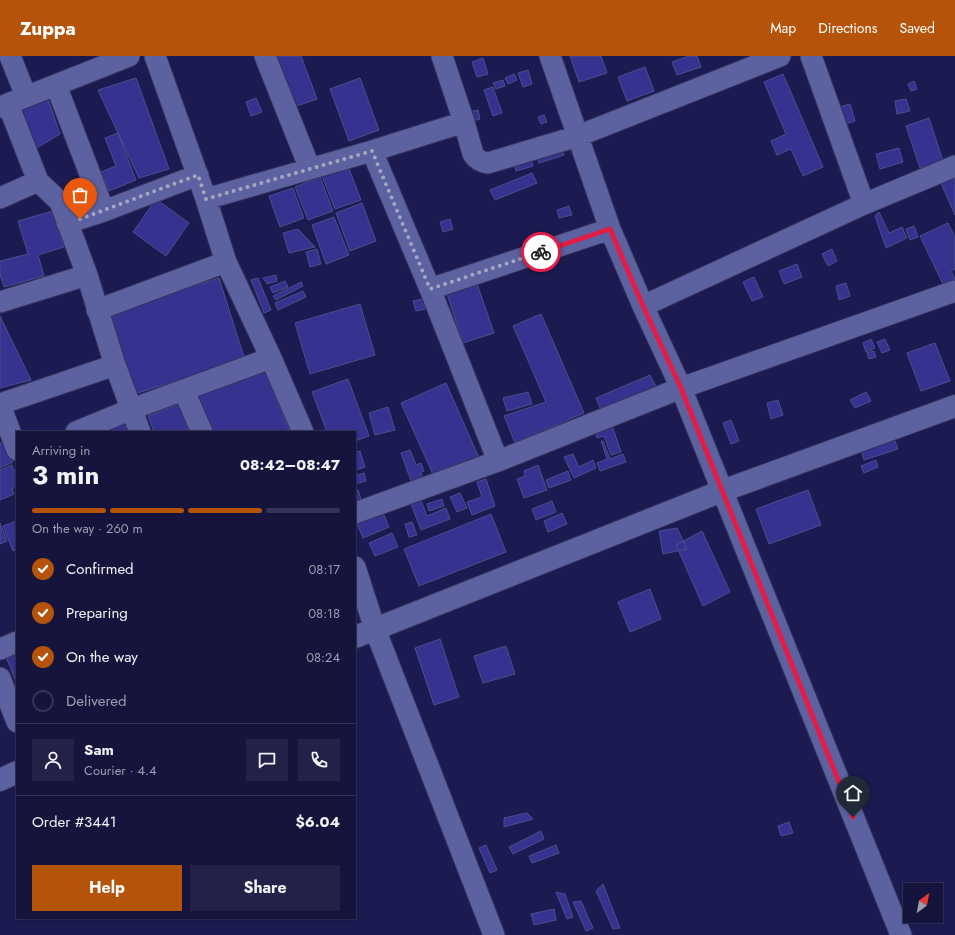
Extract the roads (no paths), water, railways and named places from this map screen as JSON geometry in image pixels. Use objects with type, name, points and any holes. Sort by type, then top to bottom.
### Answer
[{"type":"street","points":[[10,56],[11,102],[38,181],[60,202],[87,275],[115,365],[140,431]]},
{"type":"street","points":[[11,102],[129,56]]},
{"type":"street","points":[[156,56],[198,175],[226,262],[271,358],[303,431]]},
{"type":"street","points":[[265,56],[310,168]]},
{"type":"street","points":[[442,56],[473,154],[482,162],[488,163],[578,136],[780,56]]},
{"type":"street","points":[[550,56],[610,229],[643,306],[681,388],[901,935]]},
{"type":"street","points":[[811,56],[864,204]]},
{"type":"street","points":[[56,85],[104,211]]},
{"type":"street","points":[[206,199],[372,151],[464,122]]},
{"type":"street","points":[[372,151],[430,289],[498,461]]},
{"type":"street","points":[[643,306],[864,204],[955,166]]},
{"type":"street","points":[[68,223],[104,211],[198,175]]},
{"type":"street","points":[[0,198],[38,181]]},
{"type":"street","points":[[430,289],[610,229]]},
{"type":"street","points":[[97,310],[226,262]]},
{"type":"street","points":[[2,295],[87,275]]},
{"type":"street","points":[[356,513],[498,461],[681,388],[955,290]]},
{"type":"street","points":[[78,431],[132,409],[271,358]]},
{"type":"street","points":[[16,447],[0,405],[115,365]]},
{"type":"street","points":[[184,391],[202,431]]},
{"type":"street","points":[[365,633],[722,491],[955,406]]},
{"type":"street","points":[[356,574],[365,633],[494,935]]},
{"type":"street","points":[[0,649],[16,642]]},
{"type":"street","points":[[0,678],[16,719]]},
{"type":"street","points":[[0,780],[16,772]]}]
